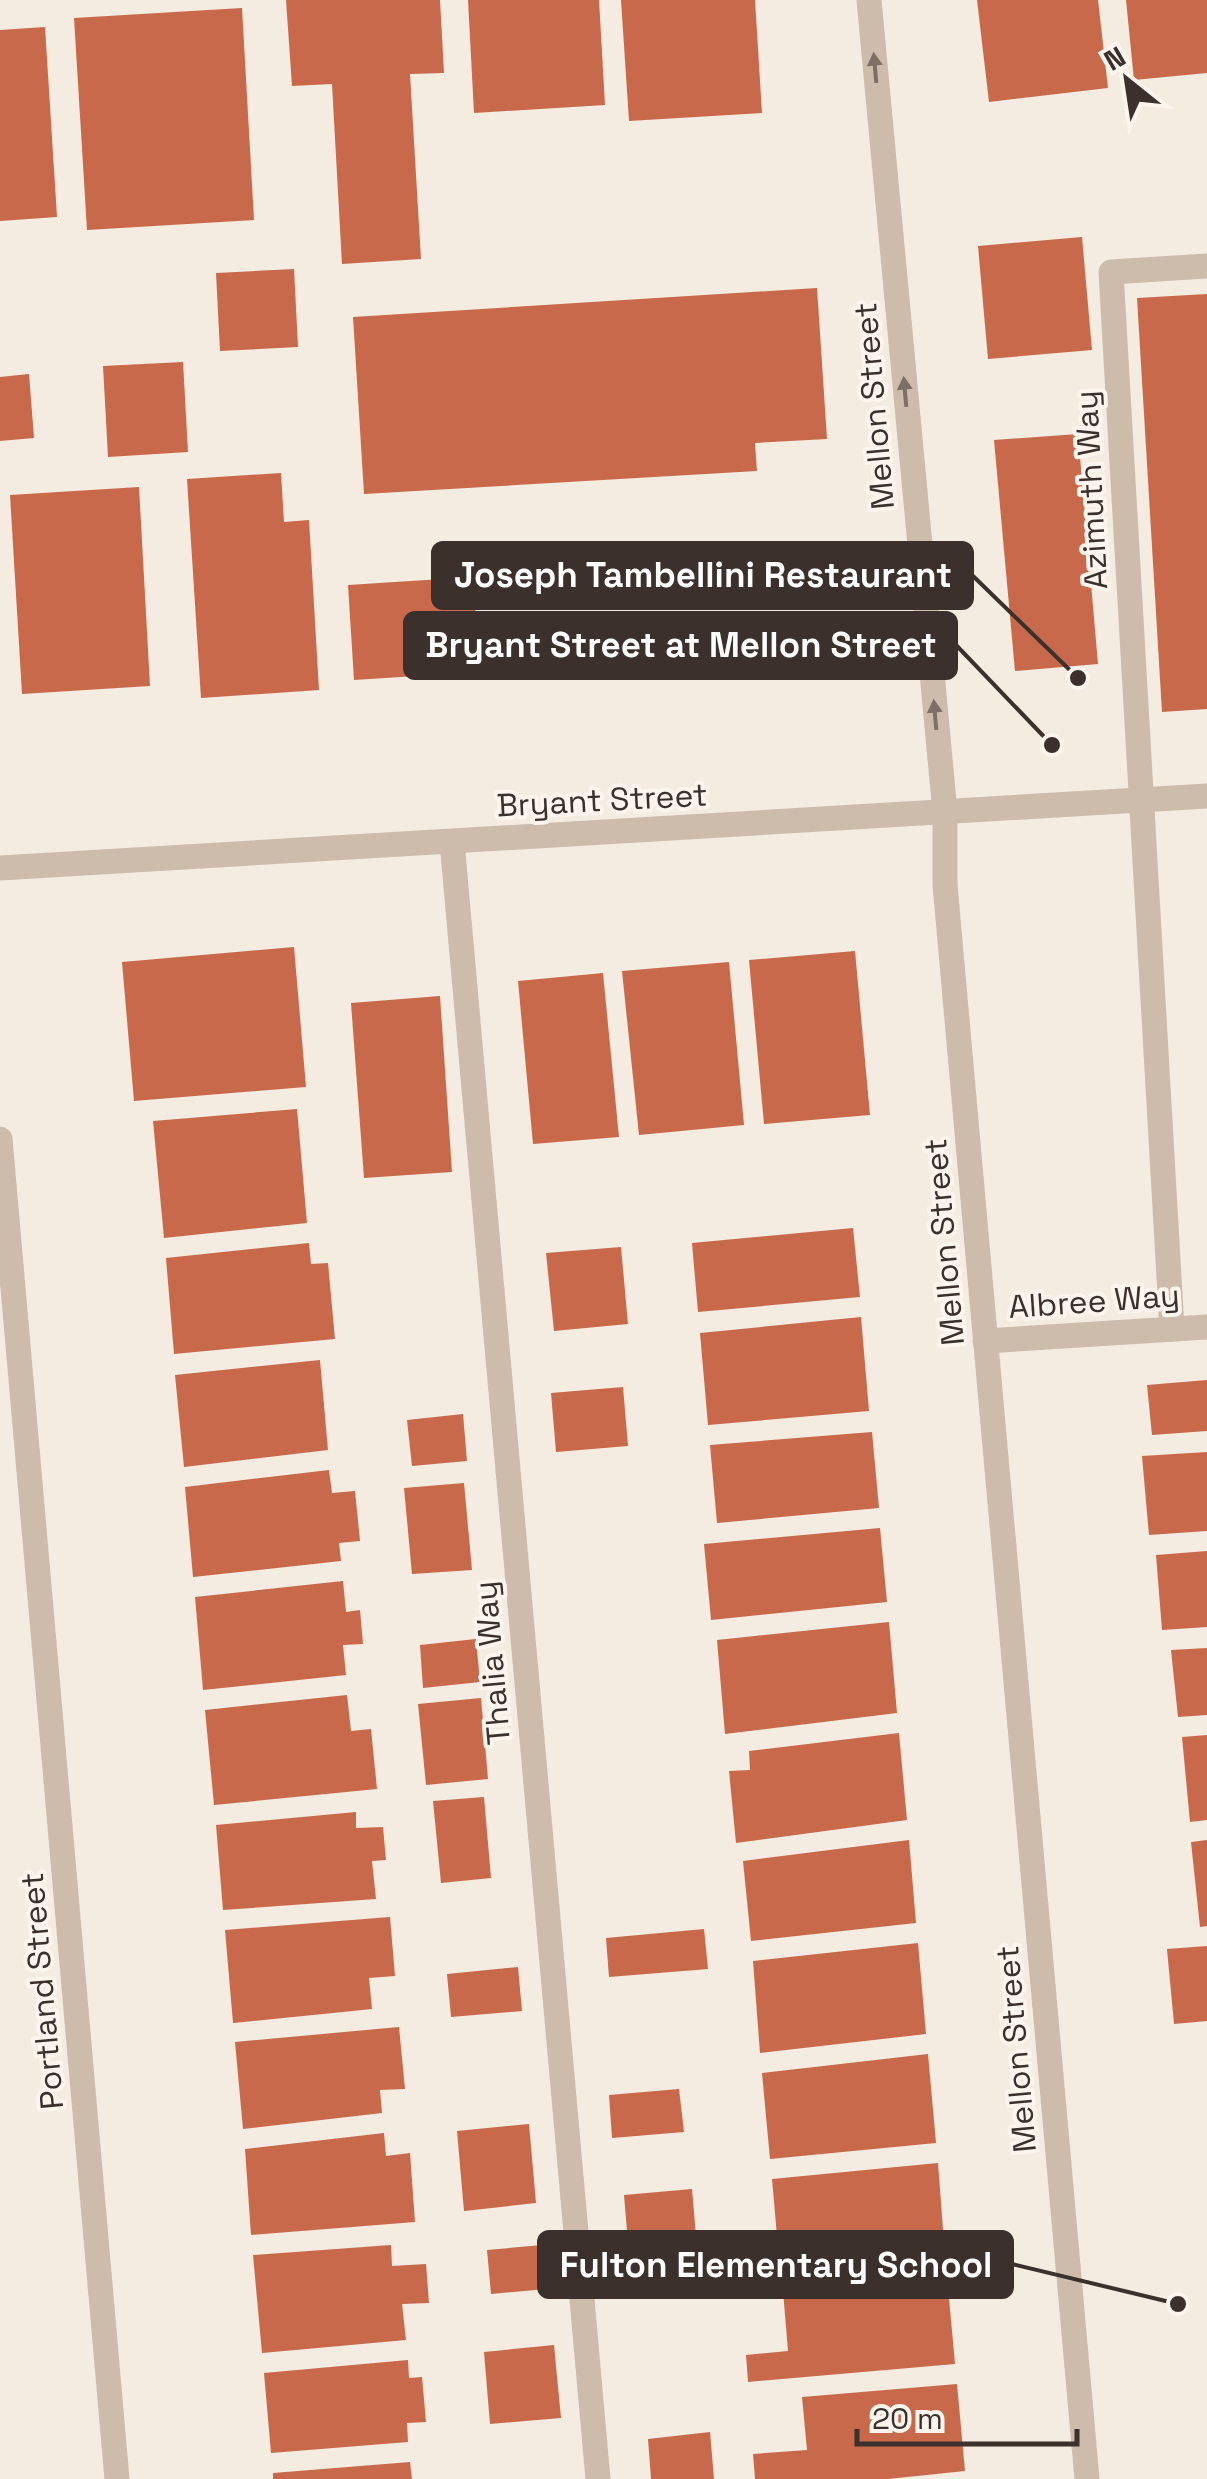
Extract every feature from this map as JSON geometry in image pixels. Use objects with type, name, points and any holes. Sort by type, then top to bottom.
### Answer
[{"type":"street","name":"Mellon Street","points":[[869,0],[944,812],[945,885],[1088,2479]]},
{"type":"street","name":"Azimuth Way","points":[[1141,800],[1112,272],[1207,266]]},
{"type":"street","name":"Bryant Street","points":[[0,868],[1207,796]]},
{"type":"street","points":[[1141,800],[1172,1329]]},
{"type":"street","name":"Thalia Way","points":[[452,842],[598,2479]]},
{"type":"street","name":"Portland Street","points":[[0,1139],[116,2479]]},
{"type":"street","name":"Albree Way","points":[[985,1341],[1207,1327]]},
{"type":"building","points":[[286,0],[440,0],[444,73],[410,74],[421,259],[342,264],[332,84],[292,86]]},
{"type":"building","points":[[468,0],[599,0],[605,105],[474,113]]},
{"type":"building","points":[[621,0],[755,0],[762,113],[629,121]]},
{"type":"building","points":[[977,0],[1098,0],[1108,88],[989,102]]},
{"type":"building","points":[[1126,0],[1207,0],[1207,73],[1134,80]]},
{"type":"building","points":[[242,8],[254,220],[87,230],[74,18]]},
{"type":"building","points":[[45,27],[57,217],[0,221],[0,30]]},
{"type":"building","points":[[1082,237],[1092,350],[988,359],[978,246]]},
{"type":"building","points":[[294,269],[298,347],[220,351],[216,273]]},
{"type":"building","points":[[817,288],[827,439],[755,443],[757,471],[364,494],[353,317]]},
{"type":"building","points":[[1207,294],[1207,709],[1162,712],[1137,298]]},
{"type":"building","points":[[183,362],[188,452],[108,457],[103,366]]},
{"type":"building","points":[[29,374],[34,438],[0,441],[0,377]]},
{"type":"building","points":[[1078,434],[1098,664],[1015,671],[994,440]]},
{"type":"building","points":[[281,473],[284,522],[309,520],[319,690],[201,698],[187,479]]},
{"type":"building","points":[[139,487],[150,686],[22,694],[10,495]]},
{"type":"building","points":[[473,577],[480,672],[354,680],[348,585]]},
{"type":"building","points":[[294,947],[306,1087],[134,1101],[122,962]]},
{"type":"building","points":[[855,951],[870,1115],[764,1124],[749,960]]},
{"type":"building","points":[[729,962],[744,1125],[639,1135],[622,971]]},
{"type":"building","points":[[603,973],[619,1137],[533,1144],[518,981]]},
{"type":"building","points":[[440,996],[452,1172],[364,1178],[351,1003]]},
{"type":"building","points":[[297,1109],[307,1223],[164,1238],[153,1121]]},
{"type":"building","points":[[853,1228],[860,1297],[698,1312],[692,1243]]},
{"type":"building","points":[[309,1243],[311,1264],[328,1263],[335,1339],[174,1354],[166,1258]]},
{"type":"building","points":[[621,1247],[628,1324],[554,1331],[546,1253]]},
{"type":"building","points":[[861,1317],[869,1411],[708,1425],[700,1333]]},
{"type":"building","points":[[320,1360],[328,1450],[184,1467],[175,1375]]},
{"type":"building","points":[[1207,1380],[1207,1431],[1152,1435],[1147,1385]]},
{"type":"building","points":[[623,1387],[628,1446],[556,1452],[551,1393]]},
{"type":"building","points":[[463,1414],[467,1461],[412,1466],[407,1420]]},
{"type":"building","points":[[872,1432],[879,1508],[717,1523],[710,1445]]},
{"type":"building","points":[[1207,1452],[1207,1531],[1149,1535],[1142,1456]]},
{"type":"building","points":[[329,1470],[332,1493],[355,1491],[360,1541],[339,1543],[341,1561],[193,1577],[185,1487]]},
{"type":"building","points":[[464,1483],[472,1570],[412,1574],[404,1488]]},
{"type":"building","points":[[880,1528],[887,1602],[711,1620],[704,1544]]},
{"type":"building","points":[[1207,1551],[1207,1627],[1162,1630],[1156,1555]]},
{"type":"building","points":[[343,1581],[346,1612],[360,1610],[363,1644],[343,1645],[346,1675],[203,1690],[195,1597]]},
{"type":"building","points":[[889,1622],[897,1713],[725,1734],[717,1640]]},
{"type":"building","points":[[476,1639],[480,1682],[423,1688],[420,1645]]},
{"type":"building","points":[[1207,1648],[1207,1715],[1178,1717],[1171,1650]]},
{"type":"building","points":[[347,1695],[351,1731],[371,1729],[377,1789],[214,1805],[205,1710]]},
{"type":"building","points":[[481,1698],[488,1779],[426,1785],[418,1704]]},
{"type":"building","points":[[899,1733],[907,1820],[736,1843],[729,1771],[750,1770],[749,1751]]},
{"type":"building","points":[[1207,1735],[1207,1820],[1190,1822],[1182,1737]]},
{"type":"building","points":[[484,1797],[491,1878],[441,1883],[433,1801]]},
{"type":"building","points":[[356,1812],[356,1828],[383,1827],[386,1860],[372,1861],[376,1899],[223,1910],[216,1825]]},
{"type":"building","points":[[909,1840],[916,1923],[751,1941],[743,1861]]},
{"type":"building","points":[[1207,1840],[1207,1926],[1200,1927],[1191,1842]]},
{"type":"building","points":[[390,1917],[395,1976],[369,1978],[372,2009],[233,2023],[225,1930]]},
{"type":"building","points":[[704,1929],[708,1969],[609,1977],[606,1938]]},
{"type":"building","points":[[918,1943],[926,2034],[760,2053],[753,1961]]},
{"type":"building","points":[[1207,1946],[1207,2021],[1174,2024],[1167,1949]]},
{"type":"building","points":[[518,1967],[522,2011],[451,2017],[447,1974]]},
{"type":"building","points":[[399,2027],[405,2089],[380,2090],[382,2113],[243,2129],[235,2042]]},
{"type":"building","points":[[928,2054],[936,2143],[770,2159],[762,2073]]},
{"type":"building","points":[[679,2089],[684,2132],[612,2138],[609,2095]]},
{"type":"building","points":[[529,2124],[536,2203],[464,2211],[457,2131]]},
{"type":"building","points":[[384,2133],[386,2156],[410,2153],[415,2222],[251,2235],[245,2149]]},
{"type":"building","points":[[938,2163],[945,2256],[745,2274],[742,2239],[777,2236],[772,2179]]},
{"type":"building","points":[[692,2189],[696,2236],[628,2243],[624,2195]]},
{"type":"building","points":[[553,2244],[557,2288],[491,2294],[487,2250]]},
{"type":"building","points":[[391,2245],[392,2266],[426,2264],[429,2303],[402,2304],[406,2340],[262,2353],[253,2255]]},
{"type":"building","points":[[947,2276],[955,2364],[748,2382],[746,2355],[788,2351],[783,2291]]},
{"type":"building","points":[[554,2345],[561,2418],[490,2424],[484,2352]]},
{"type":"building","points":[[408,2360],[409,2378],[422,2377],[426,2422],[407,2423],[408,2442],[271,2453],[264,2373]]},
{"type":"building","points":[[957,2384],[965,2471],[888,2479],[755,2479],[753,2454],[807,2450],[802,2397]]},
{"type":"building","points":[[710,2432],[714,2479],[651,2479],[648,2439]]},
{"type":"building","points":[[410,2462],[412,2479],[273,2479],[273,2473]]},
{"type":"place","name":"Joseph Tambellini Restaurant","points":[[1078,678]]},
{"type":"place","name":"Bryant Street at Mellon Street","points":[[1052,745]]},
{"type":"place","name":"Fulton Elementary School","points":[[1178,2304]]}]
